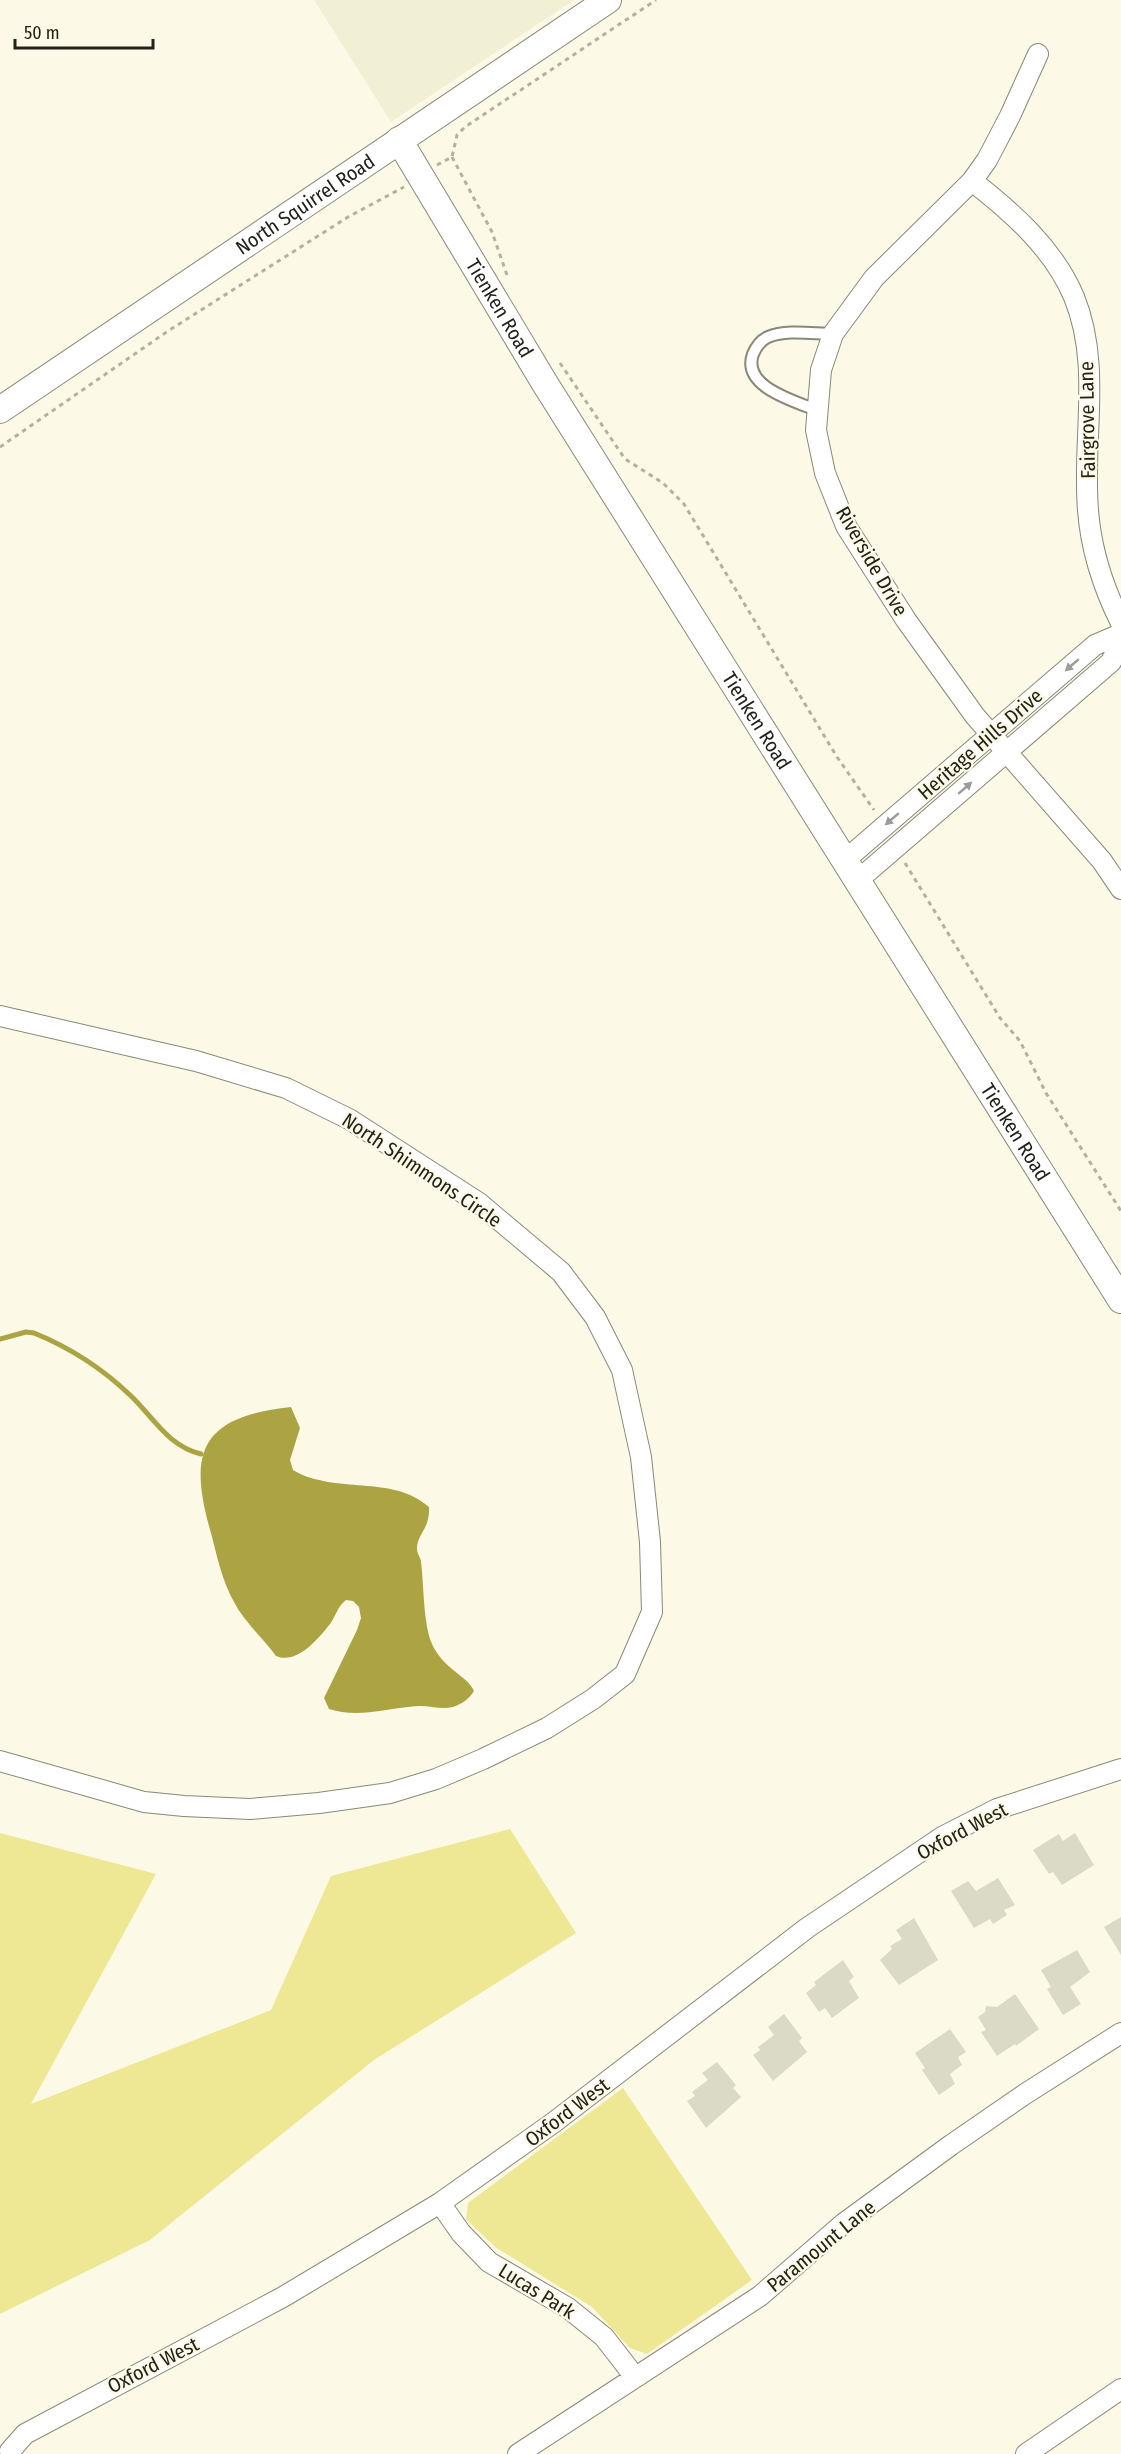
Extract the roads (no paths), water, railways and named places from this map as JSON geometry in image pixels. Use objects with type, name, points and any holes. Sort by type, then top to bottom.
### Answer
[{"type":"street","name":"North Squirrel Road","points":[[0,410],[608,0]]},
{"type":"street","name":"Riverside Drive","points":[[1038,54],[1010,116],[987,160],[972,181],[874,278],[833,334],[821,370],[816,430],[825,473],[846,526],[911,628],[991,735],[1101,861],[1121,889]]},
{"type":"street","name":"Tienken Road","points":[[399,140],[544,382],[850,871],[1029,1150],[1121,1300]]},
{"type":"street","name":"Fairgrove Lane","points":[[972,181],[999,202],[1048,253],[1073,296],[1089,372],[1088,508],[1092,547],[1099,573],[1121,623]]},
{"type":"street","name":"Heritage Hills Drive","points":[[850,871],[884,827],[1095,645],[1121,634]]},
{"type":"street","name":"Heritage Hills Drive","points":[[850,871],[896,848],[1111,662],[1121,641]]},
{"type":"street","name":"North Shimmons Circle","points":[[0,1016],[196,1060],[286,1088],[349,1119],[479,1203],[561,1272],[595,1317],[622,1370],[641,1457],[650,1542],[652,1611],[625,1674],[593,1699],[547,1728],[436,1779],[390,1792],[346,1800],[233,1809],[144,1802],[51,1778],[0,1761]]},
{"type":"street","name":"Oxford West","points":[[11,2454],[10,2451],[25,2434],[284,2297],[440,2203],[553,2123],[807,1928],[942,1837],[997,1809],[1121,1769]]},
{"type":"street","name":"Paramount Lane","points":[[518,2454],[760,2296],[843,2224],[951,2145],[1025,2094],[1121,2033]]},
{"type":"street","name":"Lucas Park","points":[[440,2203],[461,2233],[489,2262],[568,2308],[604,2337],[635,2378]]},
{"type":"street","points":[[1026,2454],[1121,2389]]},
{"type":"lane","points":[[816,410],[764,386],[755,375],[751,360],[756,346],[767,337],[780,334],[833,334]]},
{"type":"waterway","points":[[0,1339],[26,1332],[34,1333],[61,1345],[120,1386],[170,1438],[179,1445],[201,1454]]}]
